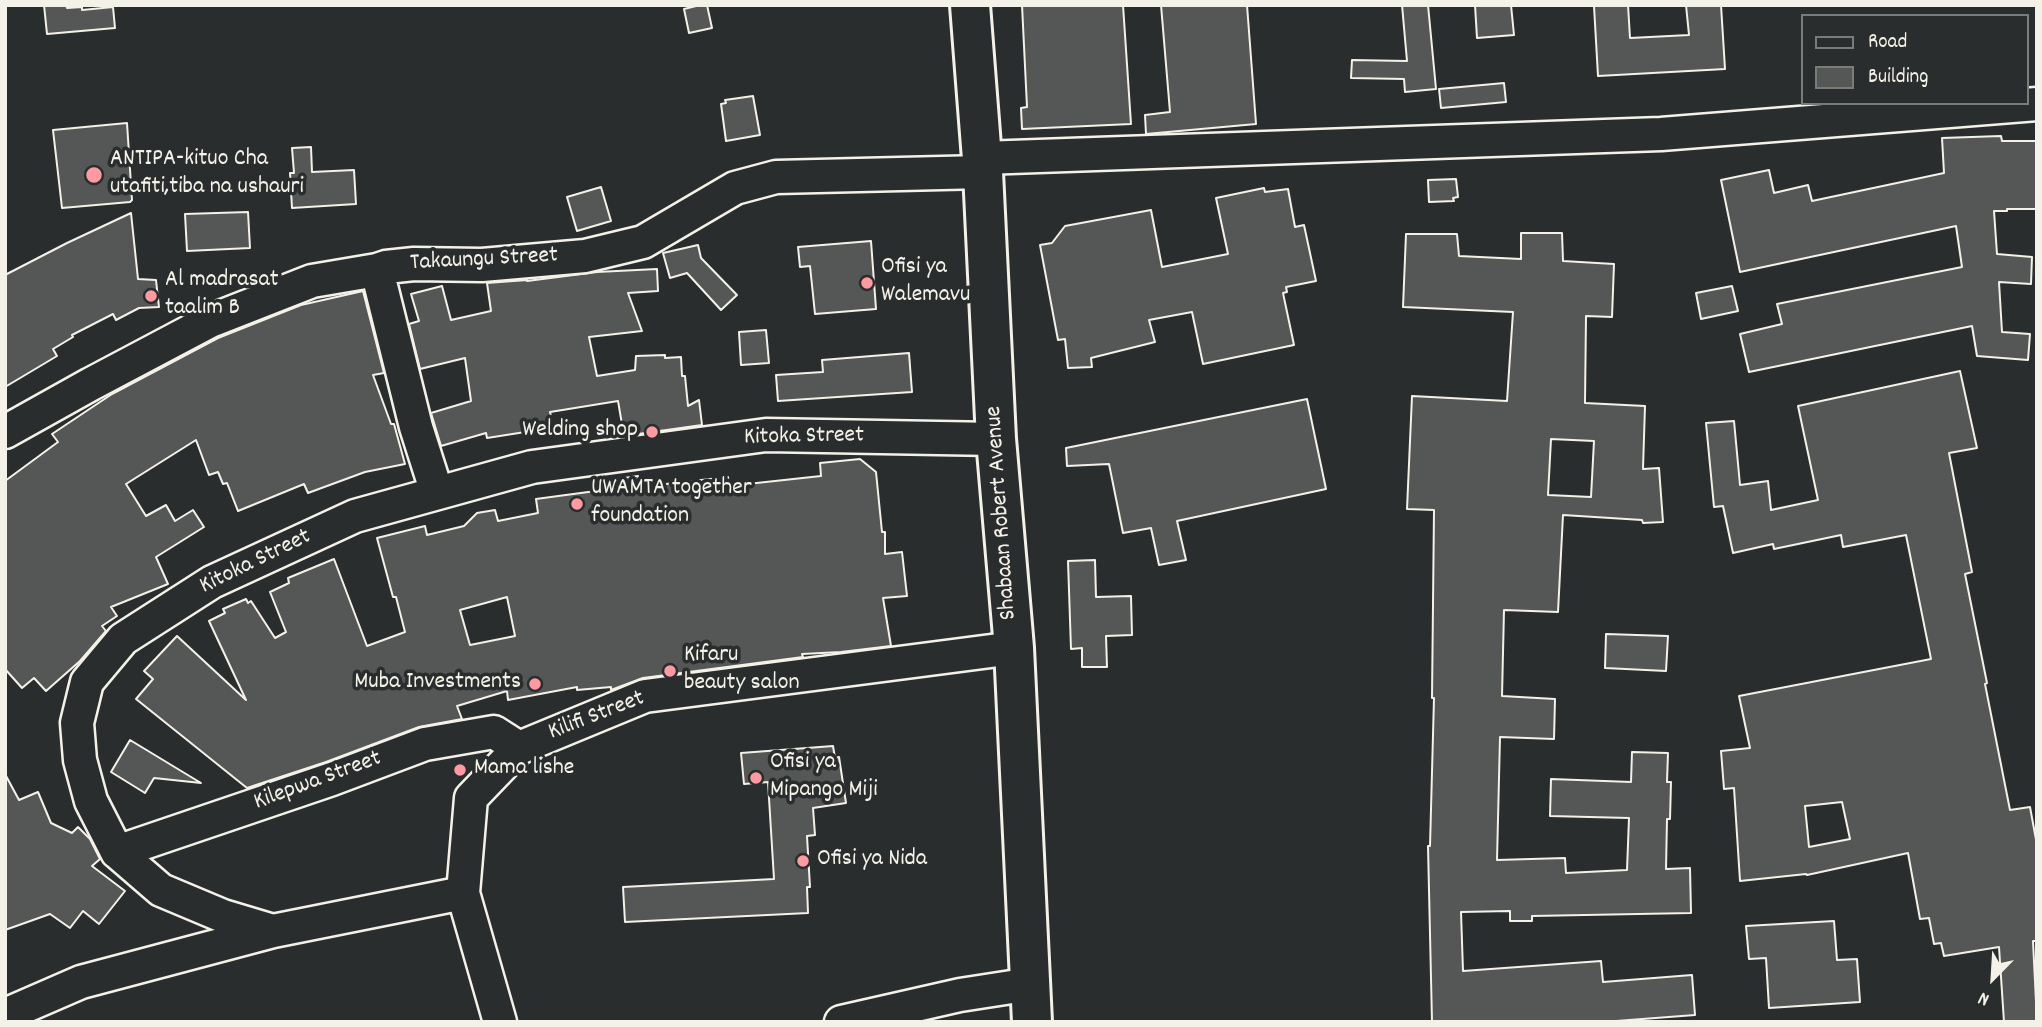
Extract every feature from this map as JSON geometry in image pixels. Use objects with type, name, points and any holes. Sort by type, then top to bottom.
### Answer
[{"type":"main road","name":"Shabaan Robert Avenue","points":[[970,5],[982,164],[996,439],[1014,648],[1032,1022]]},
{"type":"street","name":"Takaungu Street","points":[[5,432],[210,321],[312,281],[414,264],[482,265],[585,256],[643,242],[735,188],[776,177],[982,164],[1661,134],[2024,105]]},
{"type":"street","points":[[377,270],[416,427],[437,494]]},
{"type":"street","name":"Kitoka Street","points":[[463,893],[273,931],[223,916],[161,890],[117,852],[91,801],[79,760],[77,723],[87,682],[123,639],[212,582],[355,516],[532,467],[766,435],[996,439]]},
{"type":"street","name":"Kilifi Street","points":[[500,1022],[463,893],[471,798],[519,748],[645,696],[1014,648]]},
{"type":"street","name":"Kilepwa Street","points":[[117,852],[332,779],[425,744],[494,732],[519,748]]},
{"type":"street","points":[[5,1015],[81,982],[273,931]]},
{"type":"street","points":[[841,1022],[960,995],[1031,984]]},
{"type":"building","points":[[44,5],[82,7],[82,10],[113,7],[115,28],[47,34]]},
{"type":"building","points":[[707,5],[712,28],[689,33],[684,9]]},
{"type":"building","points":[[1022,5],[1123,5],[1131,124],[1022,129],[1021,108],[1027,107]]},
{"type":"building","points":[[1161,5],[1247,5],[1256,124],[1146,134],[1145,115],[1170,112]]},
{"type":"building","points":[[1402,5],[1428,5],[1436,89],[1405,92],[1404,79],[1351,78],[1352,60],[1407,61]]},
{"type":"building","points":[[1475,5],[1511,5],[1514,35],[1477,38]]},
{"type":"building","points":[[1628,5],[1630,38],[1689,35],[1686,5],[1721,5],[1725,69],[1598,76],[1594,6]]},
{"type":"building","points":[[1504,83],[1506,102],[1441,108],[1439,89]]},
{"type":"building","points":[[753,96],[760,135],[726,141],[721,104],[726,103],[725,100]]},
{"type":"building","points":[[127,123],[132,200],[62,208],[53,130]]},
{"type":"building","points":[[2001,136],[2002,141],[2037,141],[2037,209],[1994,211],[1997,254],[2032,257],[2031,284],[1999,282],[2002,332],[2030,334],[2028,360],[1977,356],[1972,326],[1749,372],[1740,334],[1782,324],[1777,304],[1962,267],[1956,226],[1740,272],[1721,180],[1769,170],[1774,193],[1808,185],[1812,201],[1944,173],[1942,138]]},
{"type":"building","points":[[311,147],[312,172],[354,170],[356,204],[292,208],[292,148]]},
{"type":"building","points":[[1456,179],[1458,197],[1453,198],[1454,201],[1429,202],[1428,180]]},
{"type":"building","points":[[601,187],[611,221],[577,231],[567,197]]},
{"type":"building","points":[[1264,188],[1265,192],[1288,189],[1295,227],[1304,225],[1316,281],[1286,287],[1287,292],[1283,293],[1294,345],[1203,364],[1192,312],[1149,320],[1155,342],[1091,358],[1092,367],[1068,368],[1065,339],[1058,340],[1040,245],[1052,243],[1065,226],[1151,210],[1162,267],[1228,254],[1216,198]]},
{"type":"building","points":[[248,212],[250,248],[187,251],[185,214]]},
{"type":"building","points":[[131,213],[138,279],[156,280],[159,307],[139,308],[116,320],[113,314],[72,335],[73,337],[53,349],[57,356],[5,387],[5,275]]},
{"type":"building","points":[[1521,233],[1562,233],[1563,261],[1614,264],[1612,317],[1586,316],[1585,403],[1645,406],[1643,469],[1659,468],[1663,522],[1643,523],[1642,520],[1563,515],[1558,612],[1504,610],[1502,696],[1555,699],[1554,739],[1500,737],[1497,860],[1565,858],[1566,873],[1627,870],[1629,818],[1550,816],[1551,779],[1631,782],[1632,752],[1668,753],[1667,782],[1671,782],[1666,869],[1690,868],[1691,913],[1532,916],[1532,921],[1510,921],[1510,911],[1461,912],[1463,971],[1601,961],[1603,982],[1692,975],[1695,1015],[1603,1022],[1432,1022],[1428,846],[1434,698],[1434,510],[1407,509],[1412,396],[1507,401],[1513,312],[1403,307],[1406,234],[1457,234],[1459,256],[1521,259]],"holes":[[[1551,439],[1594,441],[1591,497],[1548,495]]]},
{"type":"building","points":[[871,241],[876,309],[815,314],[810,266],[800,267],[798,247]]},
{"type":"building","points":[[698,245],[701,258],[737,295],[721,310],[687,273],[670,278],[663,253]]},
{"type":"building","points":[[657,269],[658,291],[628,293],[642,331],[589,337],[597,376],[635,370],[636,356],[681,357],[688,406],[699,400],[702,425],[624,436],[618,401],[550,412],[552,421],[536,424],[538,430],[487,438],[486,433],[441,446],[431,413],[471,401],[465,358],[420,369],[409,324],[419,321],[411,294],[442,286],[451,320],[491,311],[487,283]]},
{"type":"building","points":[[1732,286],[1738,311],[1701,319],[1696,293]]},
{"type":"building","points":[[363,291],[384,373],[373,375],[391,424],[394,424],[405,464],[365,472],[308,493],[304,484],[238,511],[227,483],[223,484],[218,472],[209,475],[196,440],[126,484],[146,516],[166,505],[175,521],[193,510],[204,527],[156,557],[168,584],[111,607],[117,616],[102,626],[106,631],[80,661],[46,691],[34,678],[22,688],[5,669],[5,481],[58,442],[52,434],[112,394],[218,338],[301,305]]},
{"type":"building","points":[[766,330],[769,363],[741,365],[739,332]]},
{"type":"building","points":[[909,353],[912,392],[778,401],[776,375],[823,372],[822,360]]},
{"type":"building","points":[[1960,371],[1977,448],[1949,453],[1972,572],[1965,574],[2010,810],[2030,807],[2037,845],[2037,941],[2033,941],[2037,1022],[2004,1022],[1999,947],[1944,956],[1941,943],[1934,944],[1929,918],[1920,919],[1908,853],[1807,875],[1740,881],[1734,788],[1724,789],[1721,751],[1750,748],[1739,696],[1931,659],[1906,535],[1843,547],[1841,535],[1774,549],[1773,544],[1733,553],[1723,506],[1714,507],[1706,423],[1734,421],[1740,485],[1768,481],[1771,510],[1818,500],[1798,406]],"holes":[[[1842,802],[1850,839],[1809,847],[1805,806]]]},
{"type":"building","points":[[1307,399],[1326,489],[1177,521],[1186,560],[1159,565],[1151,528],[1123,533],[1109,464],[1067,466],[1066,448]]},
{"type":"building","points":[[860,459],[876,472],[882,532],[885,532],[885,554],[902,552],[907,596],[883,598],[891,646],[802,654],[803,657],[643,678],[611,690],[611,687],[577,690],[577,687],[508,700],[507,691],[457,706],[462,719],[419,727],[247,788],[136,699],[153,679],[144,671],[177,636],[246,700],[209,621],[225,613],[223,609],[246,599],[248,603],[251,601],[275,638],[286,632],[270,592],[289,583],[288,578],[334,559],[367,646],[405,632],[377,538],[425,526],[427,535],[464,526],[477,513],[495,510],[498,521],[538,513],[536,499],[618,488],[617,479],[638,476],[639,487],[728,477],[729,486],[821,476],[820,463]],"holes":[[[507,597],[515,636],[470,645],[460,610]]]},
{"type":"building","points":[[1095,560],[1096,597],[1131,596],[1132,635],[1106,636],[1107,667],[1082,667],[1082,648],[1071,649],[1068,561]]},
{"type":"building","points":[[1606,634],[1668,636],[1666,671],[1605,668]]},
{"type":"building","points":[[130,740],[201,783],[154,778],[145,793],[111,772]]},
{"type":"building","points":[[833,746],[835,758],[839,757],[846,803],[813,808],[815,835],[807,836],[810,887],[807,887],[808,913],[625,922],[623,887],[774,879],[768,782],[744,784],[741,753]]},
{"type":"building","points":[[5,774],[19,800],[38,792],[51,823],[72,833],[78,827],[90,839],[100,859],[92,866],[125,891],[99,924],[83,911],[70,928],[50,914],[5,930]]},
{"type":"building","points":[[1834,921],[1837,960],[1857,959],[1860,1002],[1769,1008],[1766,958],[1749,959],[1746,926]]},
{"type":"place","name":"ANTIPA-kituo Cha utafiti,tiba na ushauri","points":[[94,175]]},
{"type":"place","name":"Ofisi ya Walemavu","points":[[867,283]]},
{"type":"place","name":"Al madrasat taalim B","points":[[151,296]]},
{"type":"place","name":"Welding shop","points":[[652,432]]},
{"type":"place","name":"UWAMTA together foundation","points":[[577,504]]},
{"type":"place","name":"Kifaru beauty salon","points":[[670,671]]},
{"type":"place","name":"Muba Investments","points":[[535,684]]},
{"type":"place","name":"Mama lishe","points":[[460,770]]},
{"type":"place","name":"Ofisi ya Mipango Miji","points":[[756,778]]},
{"type":"place","name":"Ofisi ya Nida","points":[[803,861]]}]
